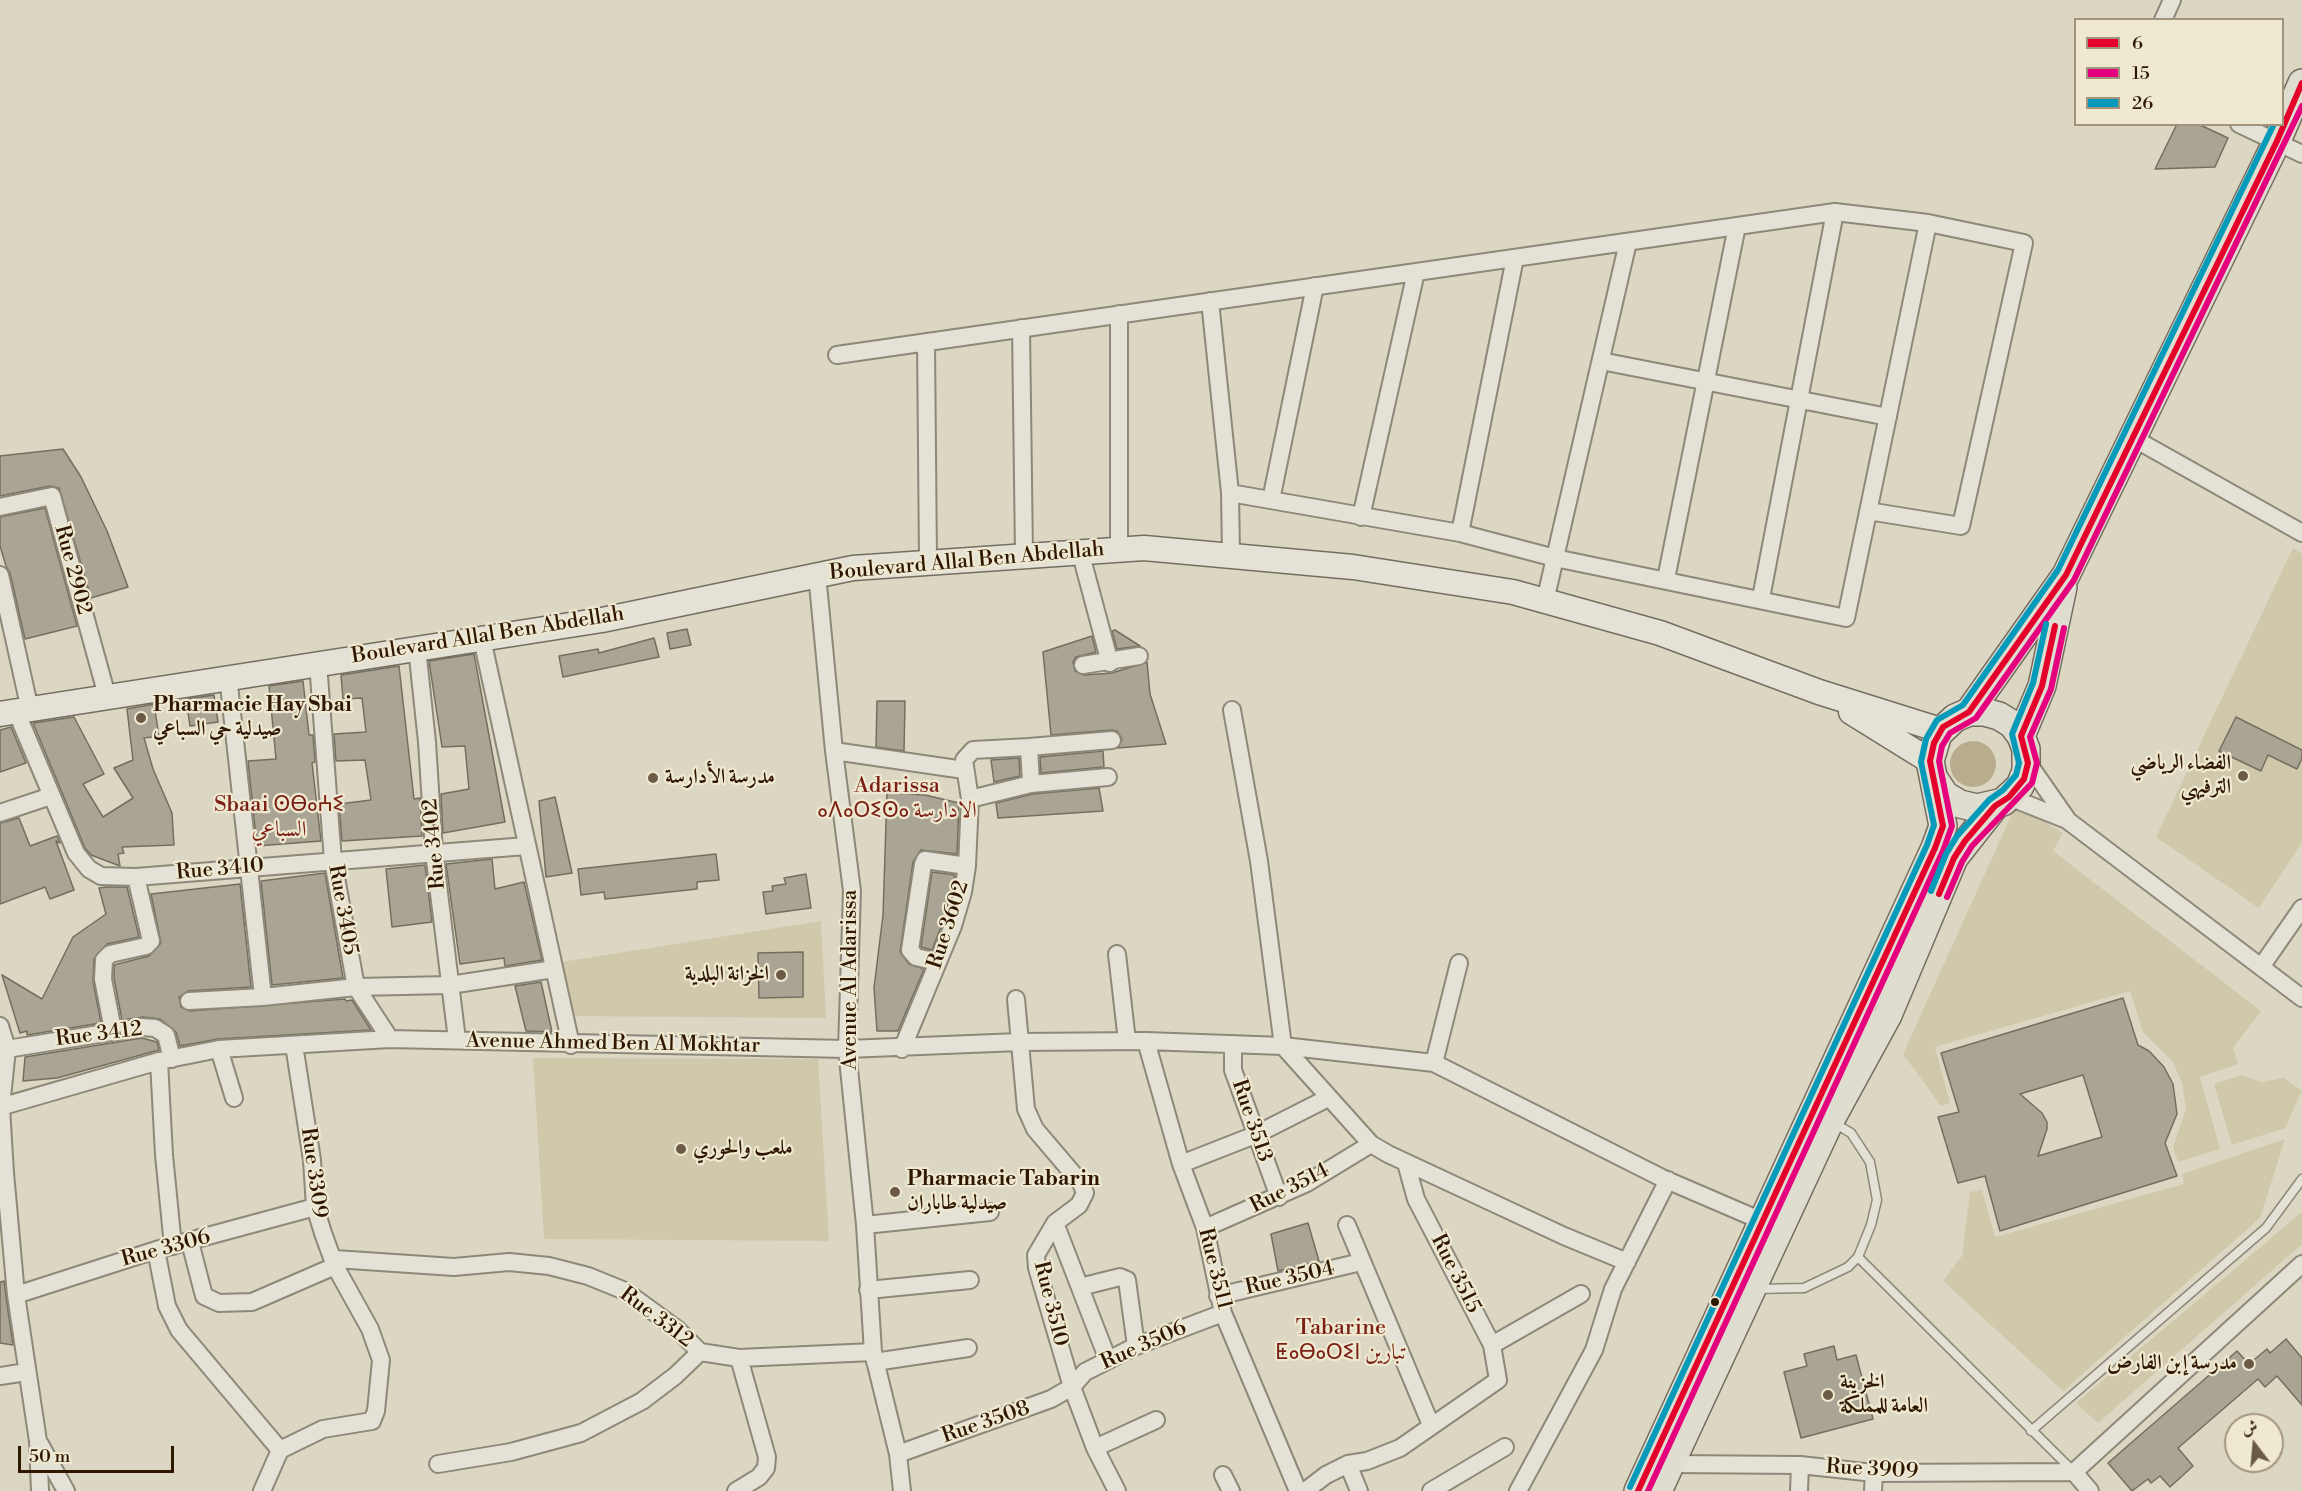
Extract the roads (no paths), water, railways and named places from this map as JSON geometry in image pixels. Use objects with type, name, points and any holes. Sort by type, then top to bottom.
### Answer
[{"type":"main road","points":[[2284,125],[2302,83]]},
{"type":"main road","points":[[1638,1491],[1935,848],[1943,826],[1933,771],[1934,743],[1943,727],[1969,712],[2066,575],[2283,126]]},
{"type":"main road","points":[[2021,736],[2042,686],[2066,575]]},
{"type":"main road","points":[[1658,1491],[1830,1121],[1888,1014],[1954,858],[2002,802],[2020,786],[2028,764],[2021,736],[2012,724],[1999,716],[1984,712],[1969,712]]},
{"type":"main road","points":[[1933,771],[1946,795],[1960,804],[1977,808],[2002,802]]},
{"type":"street","points":[[2164,18],[2172,0]]},
{"type":"street","points":[[2243,126],[2302,154]]},
{"type":"street","points":[[1761,598],[1834,212]]},
{"type":"street","points":[[837,355],[1834,212],[1928,223],[2024,243],[1961,526],[1868,510]]},
{"type":"street","points":[[1230,493],[1460,533],[1555,558],[1761,598],[1846,618],[1928,223]]},
{"type":"street","points":[[1666,579],[1737,226]]},
{"type":"street","points":[[1545,601],[1628,242]]},
{"type":"street","points":[[1460,533],[1515,258]]},
{"type":"street","points":[[1361,517],[1416,272]]},
{"type":"street","points":[[1271,500],[1315,286]]},
{"type":"street","points":[[1210,302],[1230,493],[1231,554]]},
{"type":"street","points":[[1119,314],[1119,549]]},
{"type":"street","points":[[1021,328],[1024,555]]},
{"type":"street","points":[[926,342],[928,562]]},
{"type":"street","points":[[1601,361],[1888,417]]},
{"type":"street","points":[[2133,438],[2302,533]]},
{"type":"street","name":"Rue 2902","points":[[0,507],[52,496],[107,696]]},
{"type":"street","name":"Boulevard Allal Ben Abdellah","points":[[15,711],[228,676],[602,620],[853,567],[1144,548],[1231,554],[1353,567],[1456,581],[1513,592],[1660,633],[1819,692],[1940,730],[1943,727]]},
{"type":"street","points":[[1080,551],[1110,663]]},
{"type":"street","name":"Avenue Al Adarissa","points":[[818,574],[834,751],[852,891],[847,1049],[865,1225],[874,1357],[898,1454],[902,1491]]},
{"type":"street","name":"Rue 3410","points":[[0,576],[15,711],[76,853],[90,869],[101,876],[136,878],[248,867],[526,846]]},
{"type":"street","points":[[482,639],[571,1045]]},
{"type":"street","name":"Rue 3402","points":[[417,648],[427,742],[434,852],[458,1040]]},
{"type":"street","points":[[1083,665],[1110,663],[1139,656]]},
{"type":"street","name":"Rue 3405","points":[[318,663],[333,861],[356,987],[390,1040]]},
{"type":"street","points":[[228,676],[263,997]]},
{"type":"street","name":"Boulevard Allal Ben Abdellah","points":[[1819,692],[1933,771]]},
{"type":"street","points":[[1232,710],[1259,861],[1283,1046],[1371,1143],[1406,1163],[1564,1236],[1627,1262]]},
{"type":"street","points":[[834,751],[964,765],[973,750],[1112,740]]},
{"type":"street","points":[[1029,747],[1031,784]]},
{"type":"street","points":[[2028,764],[2067,820],[2302,998]]},
{"type":"street","name":"Rue 3602","points":[[902,1049],[953,926],[967,866],[970,799],[964,765]]},
{"type":"street","points":[[970,799],[1031,784],[1108,777]]},
{"type":"street","points":[[0,813],[51,796]]},
{"type":"street","points":[[2002,802],[2067,820]]},
{"type":"street","points":[[938,962],[916,957],[910,950],[923,864],[925,860],[967,866]]},
{"type":"street","points":[[113,1030],[103,979],[104,960],[110,954],[147,946],[151,941],[136,878]]},
{"type":"street","points":[[2261,967],[2302,908]]},
{"type":"street","points":[[1117,954],[1127,1041]]},
{"type":"street","points":[[1459,963],[1434,1063],[1668,1180],[1762,1221]]},
{"type":"street","points":[[189,1001],[263,997],[356,987],[450,984],[554,969]]},
{"type":"street","points":[[1016,999],[1018,1042]]},
{"type":"street","points":[[0,1026],[7,1049],[0,1107],[16,1294],[38,1441],[40,1491]]},
{"type":"street","name":"Rue 3412","points":[[7,1049],[142,1027],[161,1031],[166,1035],[165,1060]]},
{"type":"street","name":"Avenue Ahmed Ben Al Mokhtar","points":[[0,1107],[165,1060],[219,1049],[390,1040],[847,1049],[902,1049],[1018,1042],[1146,1041],[1283,1046],[1434,1063]]},
{"type":"street","name":"Rue 3511","points":[[1146,1041],[1181,1164],[1205,1228],[1223,1312],[1298,1491]]},
{"type":"street","name":"Rue 3510","points":[[1018,1042],[1026,1109],[1035,1130],[1081,1183],[1085,1193],[1079,1205],[1055,1223],[1036,1260],[1072,1387],[1095,1448],[1117,1491]]},
{"type":"street","name":"Rue 3513","points":[[1233,1044],[1233,1070],[1279,1197]]},
{"type":"street","name":"Rue 3309","points":[[280,1450],[323,1429],[372,1422],[376,1411],[381,1360],[370,1329],[322,1233],[315,1207],[312,1160],[294,1045]]},
{"type":"street","points":[[219,1049],[234,1098]]},
{"type":"street","points":[[165,1060],[164,1155],[182,1244],[204,1296],[219,1303],[252,1302],[335,1262]]},
{"type":"street","points":[[1181,1164],[1255,1135],[1328,1098]]},
{"type":"street","name":"Rue 3514","points":[[1205,1228],[1307,1183],[1371,1143]]},
{"type":"street","name":"Rue 3515","points":[[1406,1163],[1416,1199],[1492,1345],[1498,1373],[1494,1385],[1431,1425]]},
{"type":"street","points":[[1518,1491],[1594,1350],[1613,1289],[1668,1180]]},
{"type":"street","name":"Rue 3306","points":[[16,1294],[156,1250],[315,1207]]},
{"type":"street","points":[[865,1225],[990,1212]]},
{"type":"street","points":[[1055,1223],[1108,1360]]},
{"type":"street","points":[[1305,1491],[1326,1475],[1348,1464],[1376,1458],[1400,1448],[1431,1425],[1347,1225]]},
{"type":"street","points":[[156,1250],[167,1306],[179,1330],[280,1450],[264,1490]]},
{"type":"street","name":"Rue 3312","points":[[335,1262],[454,1267],[509,1262],[549,1266],[588,1276],[625,1291],[677,1329],[700,1352],[739,1358],[874,1357],[968,1348]]},
{"type":"street","name":"Rue 3504","points":[[1218,1296],[1361,1262]]},
{"type":"street","points":[[2090,1491],[2074,1472],[2302,1264]]},
{"type":"street","points":[[1080,1287],[1120,1277],[1127,1280],[1136,1346]]},
{"type":"street","points":[[868,1290],[970,1280]]},
{"type":"street","points":[[1492,1345],[1581,1294]]},
{"type":"street","name":"Rue 3506","points":[[1072,1387],[1085,1372],[1136,1346],[1223,1312]]},
{"type":"street","points":[[438,1464],[511,1452],[581,1433],[642,1401],[675,1376],[700,1352]]},
{"type":"street","points":[[736,1491],[759,1477],[766,1468],[767,1457],[739,1358]]},
{"type":"street","points":[[0,1376],[26,1372]]},
{"type":"street","name":"Rue 3508","points":[[898,1454],[1031,1407],[1072,1387]]},
{"type":"street","points":[[1095,1448],[1156,1420]]},
{"type":"street","points":[[38,1441],[66,1491]]},
{"type":"street","points":[[1431,1491],[1505,1447]]},
{"type":"street","points":[[1348,1464],[1359,1491]]},
{"type":"street","name":"Rue 3909","points":[[1671,1464],[1800,1465],[1874,1473],[2074,1472]]},
{"type":"street","points":[[1799,1491],[1800,1465]]},
{"type":"street","points":[[1873,1491],[1874,1473]]},
{"type":"street","points":[[1223,1475],[1231,1491]]},
{"type":"lane","points":[[1753,1289],[1804,1288],[1848,1267],[1858,1257],[1871,1225],[1877,1200],[1870,1162],[1851,1133],[1830,1121]]},
{"type":"lane","points":[[2031,1431],[2266,1228],[2302,1179]]},
{"type":"lane","points":[[1858,1257],[2074,1472]]},
{"type":"place","name":"Pharmacie Hay Sbai صيدلية حي السباعي","points":[[141,718]]},
{"type":"place","name":"الفضاء الرياضي الترفيهي","points":[[2243,776]]},
{"type":"place","name":"مدرسة الأدارسة","points":[[653,778]]},
{"type":"place","name":"الخزانة البلدية","points":[[781,975]]},
{"type":"place","name":"ملعب والحوري","points":[[681,1149]]},
{"type":"place","name":"Pharmacie Tabarin صيدلية طاباران","points":[[895,1192]]},
{"type":"place","name":"مدرسة إبن الفارض","points":[[2249,1364]]},
{"type":"place","name":"الخزينة العامة للمملكة","points":[[1828,1395]]},
{"type":"district","name":"Adarissa ⴰⴷⴰⵔⵉⵙⴰ الادارسة","points":[[897,800]]},
{"type":"district","name":"Sbaai ⵙⴱⴰⵄⵉ السباعي","points":[[279,818]]},
{"type":"district","name":"Tabarine ⵟⴰⴱⴰⵔⵉⵏ تبارين","points":[[1341,1342]]}]
